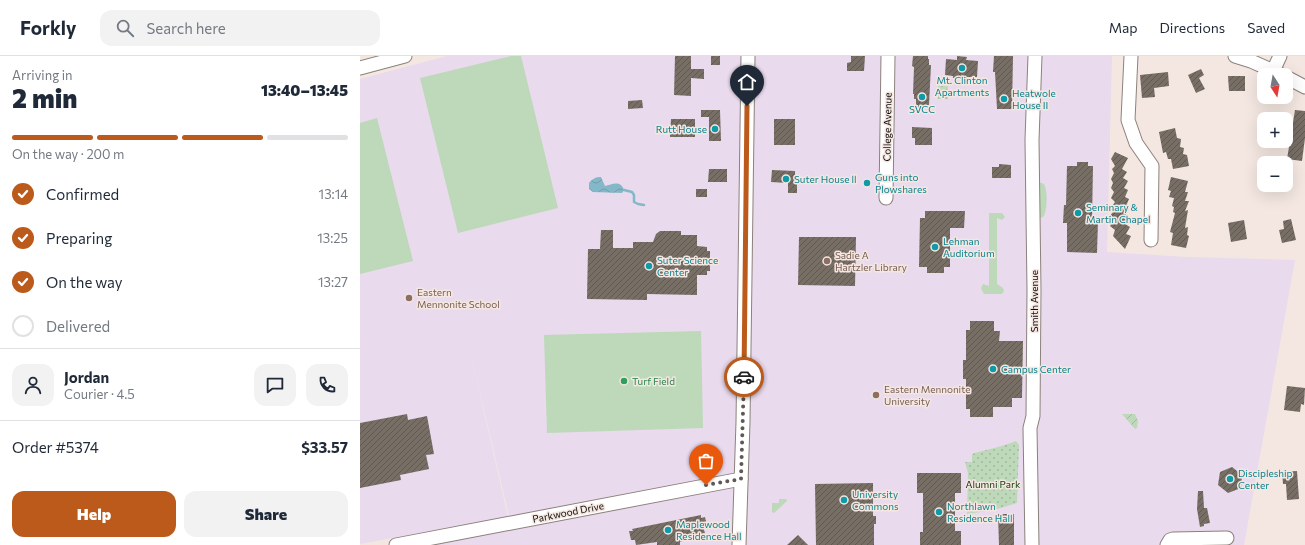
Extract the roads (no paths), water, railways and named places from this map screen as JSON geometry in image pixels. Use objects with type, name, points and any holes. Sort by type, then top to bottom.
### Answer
[{"type":"street","points":[[360,68],[405,56]]},
{"type":"street","points":[[739,545],[743,422],[748,56]]},
{"type":"street","name":"College Avenue","points":[[886,198],[888,56]]},
{"type":"street","name":"Smith Avenue","points":[[1032,545],[1030,428],[1034,409],[1032,140],[1035,56]]},
{"type":"street","points":[[1131,56],[1128,120],[1136,143],[1152,166],[1151,240]]},
{"type":"street","points":[[1235,56],[1266,68]]},
{"type":"street","points":[[1278,68],[1280,56]]},
{"type":"street","points":[[1293,81],[1305,87]]},
{"type":"street","name":"Parkwood Drive","points":[[396,545],[741,479]]},
{"type":"street","points":[[1167,545],[1170,540],[1174,539],[1227,538]]},
{"type":"water","points":[[601,177],[605,186],[619,184],[624,190],[622,193],[593,192],[589,189],[589,183],[595,178]]},
{"type":"waterway","points":[[624,190],[632,192],[634,195],[634,202],[644,205]]},
{"type":"place","name":"Mt. Clinton Apartments","points":[[962,68]]},
{"type":"place","name":"SVCC","points":[[922,97]]},
{"type":"place","name":"Heatwole House II","points":[[1004,99]]},
{"type":"place","name":"Rutt House","points":[[715,129]]},
{"type":"place","name":"Suter House ll","points":[[786,179]]},
{"type":"place","name":"Guns into Plowshares","points":[[867,183]]},
{"type":"place","name":"Seminary & Martin Chapel","points":[[1078,213]]},
{"type":"place","name":"Lehman Auditorium","points":[[935,247]]},
{"type":"place","name":"Sadie A Hartzler Library","points":[[827,261]]},
{"type":"place","name":"Suter Science Center","points":[[649,266]]},
{"type":"place","name":"Eastern Mennonite School","points":[[409,298]]},
{"type":"place","name":"Campus Center","points":[[993,369]]},
{"type":"place","name":"Turf Field","points":[[624,381]]},
{"type":"place","name":"Eastern Mennonite University","points":[[876,395]]},
{"type":"place","name":"Discipleship Center","points":[[1230,479]]},
{"type":"place","name":"University Commons","points":[[844,500]]},
{"type":"place","name":"Northlawn Residence Hall","points":[[939,512]]},
{"type":"place","name":"Maplewood Residence Hall","points":[[668,530]]},
{"type":"park label","name":"Alumni Park","points":[[993,484]]}]
